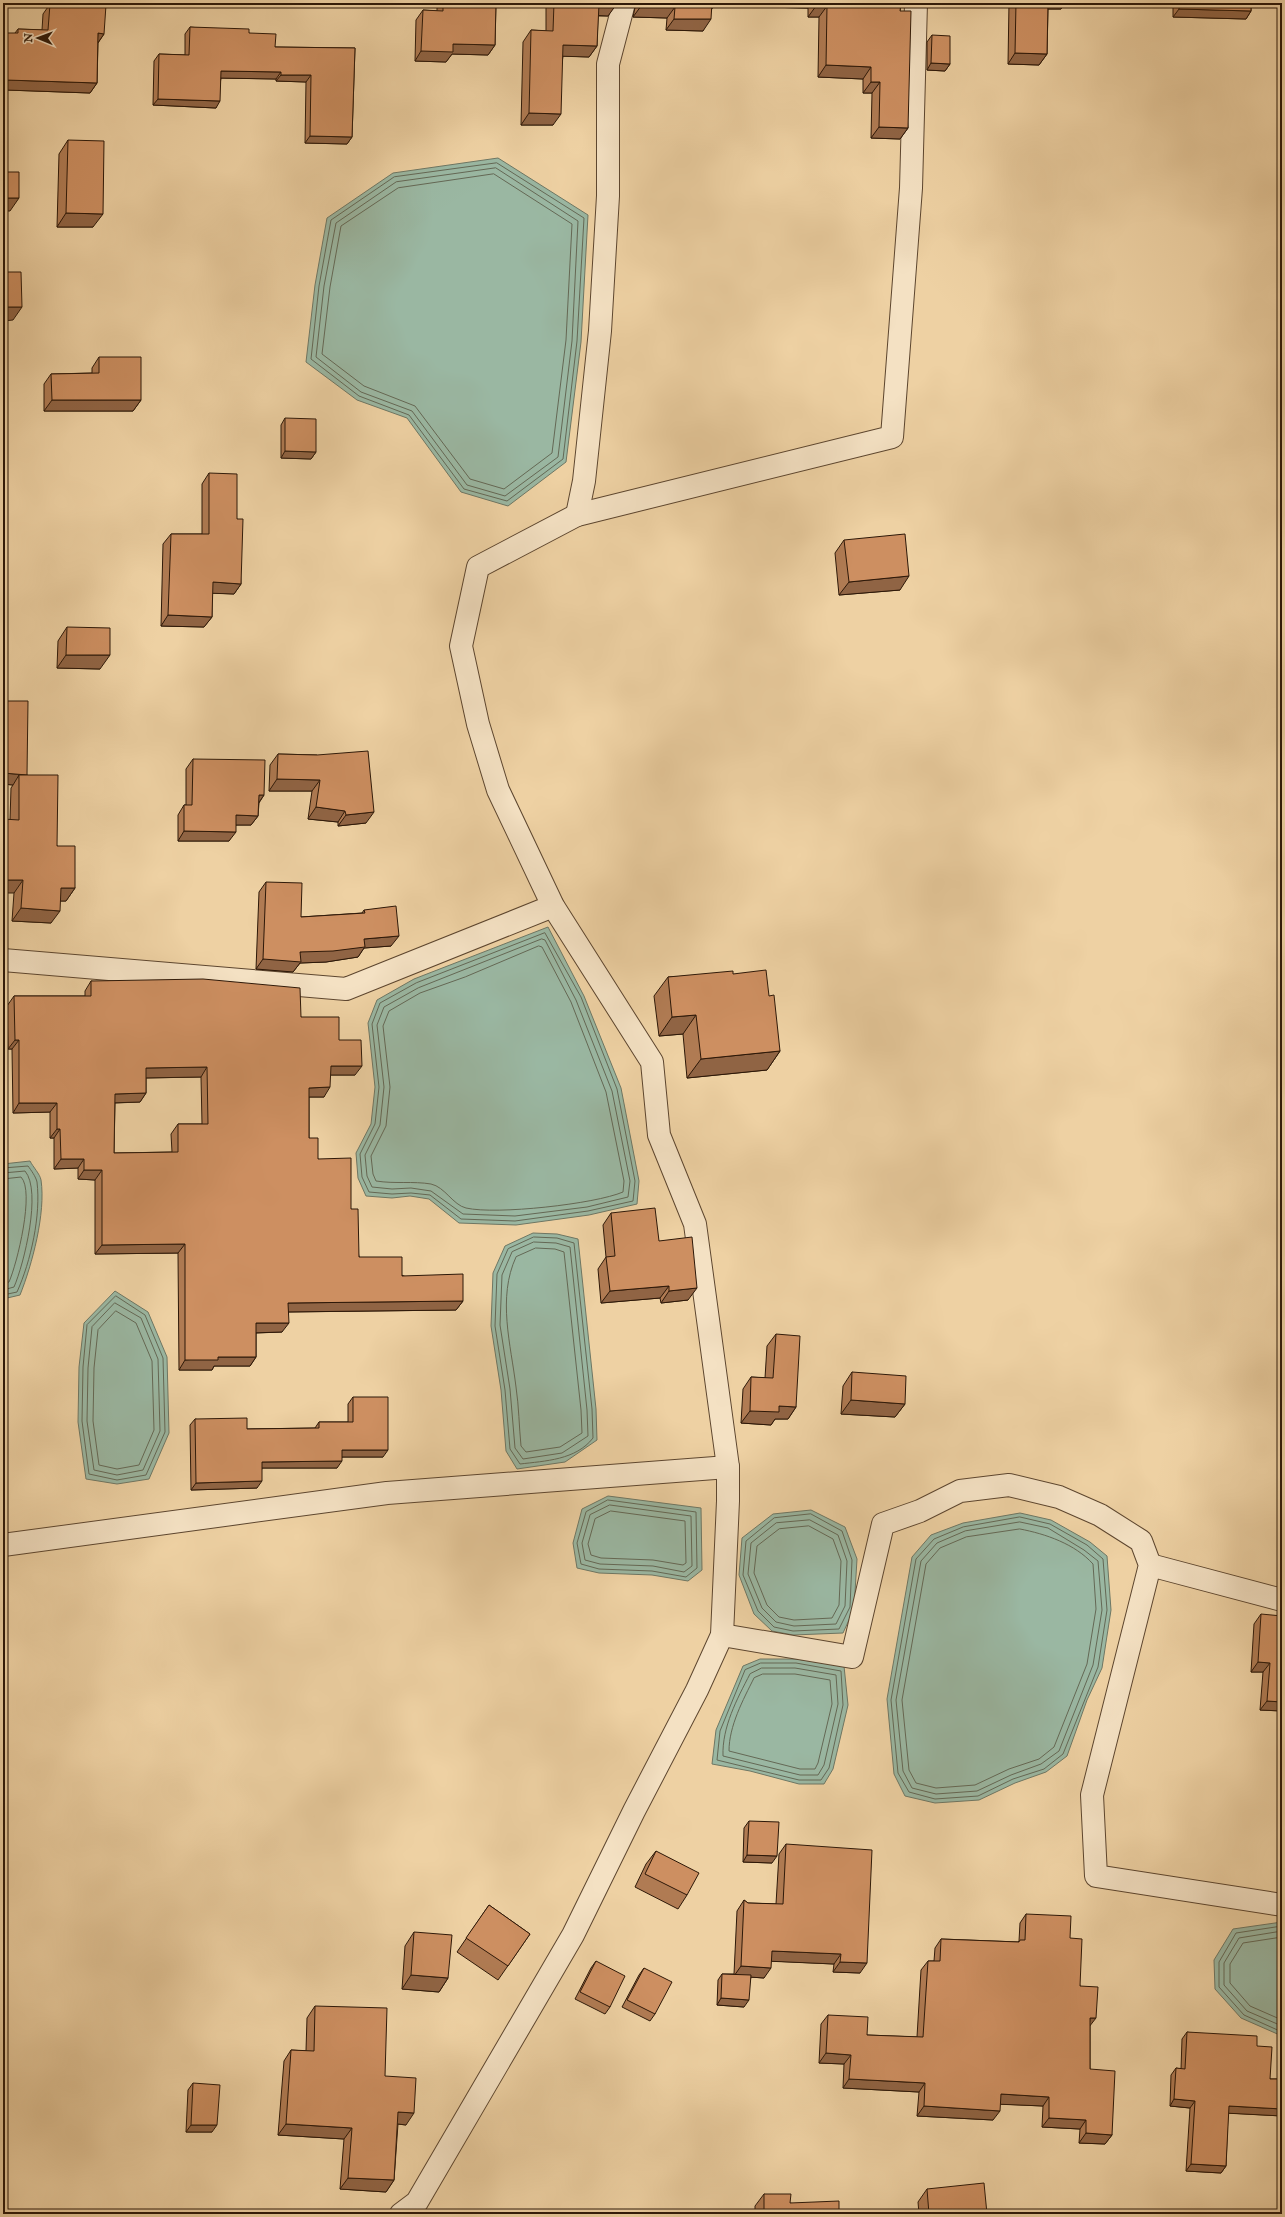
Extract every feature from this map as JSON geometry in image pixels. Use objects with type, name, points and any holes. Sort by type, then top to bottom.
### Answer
[{"type":"street","points":[[577,515],[584,481],[600,331],[608,196],[608,64],[624,3]]},
{"type":"street","points":[[401,2214],[417,2202],[573,1935],[634,1811],[697,1690],[722,1635],[728,1501],[728,1467],[695,1224],[660,1135],[652,1062],[553,906],[498,790],[478,724],[461,646],[478,567],[577,515],[892,437],[912,188],[916,3]]},
{"type":"street","points":[[3,960],[346,989],[553,906]]},
{"type":"street","points":[[3,1545],[387,1493],[728,1467]]},
{"type":"street","points":[[722,1635],[852,1657],[883,1524],[920,1512],[960,1491],[1009,1485],[1059,1497],[1100,1515],[1141,1542],[1150,1565],[1092,1795],[1096,1876],[1282,1905]]},
{"type":"street","points":[[1150,1565],[1282,1600]]},
{"type":"water","points":[[498,158],[588,215],[581,342],[566,462],[508,506],[461,492],[407,418],[357,400],[306,362],[315,285],[327,218],[393,173]]},
{"type":"water","points":[[548,927],[584,996],[621,1088],[639,1181],[637,1204],[589,1215],[516,1225],[459,1223],[429,1199],[410,1196],[392,1198],[366,1196],[358,1178],[356,1153],[371,1124],[375,1087],[368,1023],[377,1000],[414,979]]},
{"type":"water","points":[[30,1161],[41,1180],[42,1208],[37,1239],[20,1295],[3,1299],[3,1164]]},
{"type":"water","points":[[533,1233],[557,1234],[578,1239],[596,1409],[597,1440],[565,1462],[517,1469],[506,1451],[501,1390],[491,1326],[493,1273],[505,1246]]},
{"type":"water","points":[[115,1291],[148,1312],[167,1357],[169,1433],[149,1479],[117,1484],[86,1479],[78,1422],[79,1367],[84,1323]]},
{"type":"water","points":[[608,1496],[701,1508],[702,1570],[688,1581],[652,1575],[599,1573],[577,1568],[573,1543],[582,1509]]},
{"type":"water","points":[[811,1510],[845,1527],[857,1559],[854,1609],[843,1633],[793,1635],[772,1631],[754,1614],[739,1575],[742,1538],[773,1514]]},
{"type":"water","points":[[1020,1513],[1051,1520],[1090,1542],[1107,1556],[1111,1610],[1102,1668],[1087,1700],[1067,1756],[1046,1772],[1015,1783],[979,1800],[935,1803],[905,1796],[894,1774],[887,1699],[912,1557],[931,1535],[963,1523]]},
{"type":"water","points":[[760,1659],[796,1659],[844,1666],[848,1705],[833,1769],[824,1784],[799,1784],[750,1771],[712,1764],[716,1730],[743,1666]]},
{"type":"water","points":[[1282,1922],[1282,2036],[1241,2018],[1215,1989],[1214,1960],[1233,1929]]},
{"type":"building","points":[[443,3],[496,3],[495,45],[453,44],[453,52],[421,51],[423,10],[443,11]]},
{"type":"building","points":[[554,3],[616,3],[616,5],[599,4],[597,46],[563,45],[561,114],[529,113],[531,30],[553,31]]},
{"type":"building","points":[[642,3],[712,3],[711,19],[674,19],[675,7],[641,6]]},
{"type":"building","points":[[816,3],[901,3],[900,11],[911,11],[908,128],[879,127],[880,82],[871,82],[871,67],[826,65],[827,6],[816,6]]},
{"type":"building","points":[[1016,3],[1048,3],[1047,54],[1015,53]]},
{"type":"building","points":[[1179,3],[1251,3],[1251,11],[1179,9]]},
{"type":"building","points":[[50,4],[106,5],[104,34],[98,33],[97,83],[6,80],[6,89],[3,89],[3,33],[18,33],[18,29],[48,30]]},
{"type":"building","points":[[190,27],[249,29],[249,33],[276,34],[275,47],[355,48],[352,137],[310,136],[311,75],[281,75],[281,72],[221,71],[220,101],[158,99],[159,54],[189,55]]},
{"type":"building","points":[[932,35],[950,36],[950,64],[931,63]]},
{"type":"building","points":[[68,140],[104,141],[103,214],[66,213]]},
{"type":"building","points":[[3,172],[19,172],[19,198],[4,198],[7,272],[21,272],[22,307],[3,307]]},
{"type":"building","points":[[99,357],[141,357],[141,400],[52,400],[51,374],[99,373]]},
{"type":"building","points":[[285,418],[316,419],[316,452],[285,451]]},
{"type":"building","points":[[209,473],[237,474],[237,519],[243,519],[241,584],[213,582],[212,617],[168,615],[171,534],[209,534]]},
{"type":"building","points":[[905,534],[909,576],[849,582],[844,540]]},
{"type":"building","points":[[67,627],[110,628],[110,655],[66,655]]},
{"type":"building","points":[[3,701],[28,701],[27,775],[3,773]]},
{"type":"building","points":[[368,751],[374,812],[346,815],[345,811],[316,807],[320,780],[277,779],[278,754],[317,755]]},
{"type":"building","points":[[193,759],[265,760],[264,795],[259,795],[258,816],[236,815],[236,832],[184,831],[184,805],[192,805]]},
{"type":"building","points":[[19,775],[58,775],[57,846],[75,846],[75,888],[61,888],[60,911],[21,908],[23,880],[3,880],[3,819],[19,820]]},
{"type":"building","points":[[266,882],[302,883],[301,917],[365,913],[364,910],[396,906],[399,936],[364,939],[365,947],[333,951],[300,952],[301,962],[263,959]]},
{"type":"building","points":[[766,970],[769,996],[774,995],[780,1051],[701,1059],[696,1015],[672,1017],[668,977],[733,971],[733,974]]},
{"type":"building","points":[[203,979],[300,988],[301,1017],[339,1017],[339,1040],[361,1040],[362,1066],[331,1066],[330,1087],[309,1088],[309,1138],[318,1138],[318,1159],[351,1158],[351,1209],[358,1209],[359,1257],[402,1257],[402,1276],[463,1274],[463,1301],[288,1303],[289,1323],[256,1323],[256,1357],[218,1357],[218,1360],[185,1360],[185,1244],[102,1245],[102,1170],[84,1170],[84,1159],[61,1159],[60,1129],[57,1129],[57,1103],[19,1103],[19,1040],[15,1040],[14,996],[91,996],[91,981]],"holes":[[[207,1067],[208,1124],[178,1124],[178,1152],[114,1153],[115,1094],[146,1093],[146,1068]]]},
{"type":"building","points":[[655,1208],[659,1241],[692,1237],[697,1288],[669,1291],[669,1286],[610,1291],[606,1257],[615,1256],[611,1213]]},
{"type":"building","points":[[776,1334],[800,1336],[796,1407],[779,1406],[779,1412],[750,1411],[751,1377],[773,1378]]},
{"type":"building","points":[[852,1372],[906,1376],[905,1404],[851,1400]]},
{"type":"building","points":[[353,1397],[388,1397],[388,1450],[342,1450],[342,1461],[262,1462],[262,1481],[196,1483],[195,1419],[247,1418],[247,1429],[319,1428],[319,1422],[353,1422]]},
{"type":"building","points":[[1261,1614],[1282,1616],[1282,1702],[1267,1701],[1270,1663],[1258,1662]]},
{"type":"building","points":[[749,1821],[779,1822],[777,1856],[747,1855]]},
{"type":"building","points":[[786,1844],[872,1850],[867,1963],[840,1962],[841,1954],[772,1951],[771,1968],[741,1966],[744,1900],[748,1903],[783,1904]]},
{"type":"building","points":[[656,1851],[699,1873],[687,1895],[645,1874]]},
{"type":"building","points":[[489,1905],[530,1934],[508,1966],[466,1938]]},
{"type":"building","points":[[1026,1914],[1071,1916],[1070,1938],[1082,1939],[1080,1986],[1098,1987],[1096,2018],[1090,2018],[1090,2069],[1115,2071],[1112,2135],[1086,2133],[1086,2120],[1049,2118],[1049,2097],[1001,2094],[1000,2111],[924,2106],[925,2083],[849,2079],[851,2055],[826,2053],[828,2015],[868,2017],[867,2035],[923,2037],[928,1961],[940,1961],[941,1939],[1019,1942],[1020,1940],[1025,1940]]},
{"type":"building","points":[[414,1932],[452,1935],[448,1978],[411,1975]]},
{"type":"building","points":[[596,1961],[625,1976],[610,2007],[580,1992]]},
{"type":"building","points":[[644,1968],[672,1982],[655,2014],[627,2000]]},
{"type":"building","points":[[722,1974],[751,1975],[749,2000],[721,1998]]},
{"type":"building","points":[[315,2006],[387,2008],[385,2076],[416,2078],[414,2113],[398,2112],[394,2180],[348,2178],[352,2128],[286,2124],[291,2050],[314,2051]]},
{"type":"building","points":[[1187,2032],[1257,2036],[1257,2046],[1272,2047],[1270,2079],[1282,2079],[1282,2109],[1229,2106],[1226,2166],[1191,2164],[1195,2101],[1174,2099],[1176,2068],[1185,2069]]},
{"type":"building","points":[[193,2083],[220,2085],[217,2125],[191,2125]]},
{"type":"building","points":[[984,2183],[987,2214],[929,2214],[927,2189]]},
{"type":"building","points":[[764,2194],[791,2194],[790,2203],[839,2201],[839,2214],[764,2214]]}]
